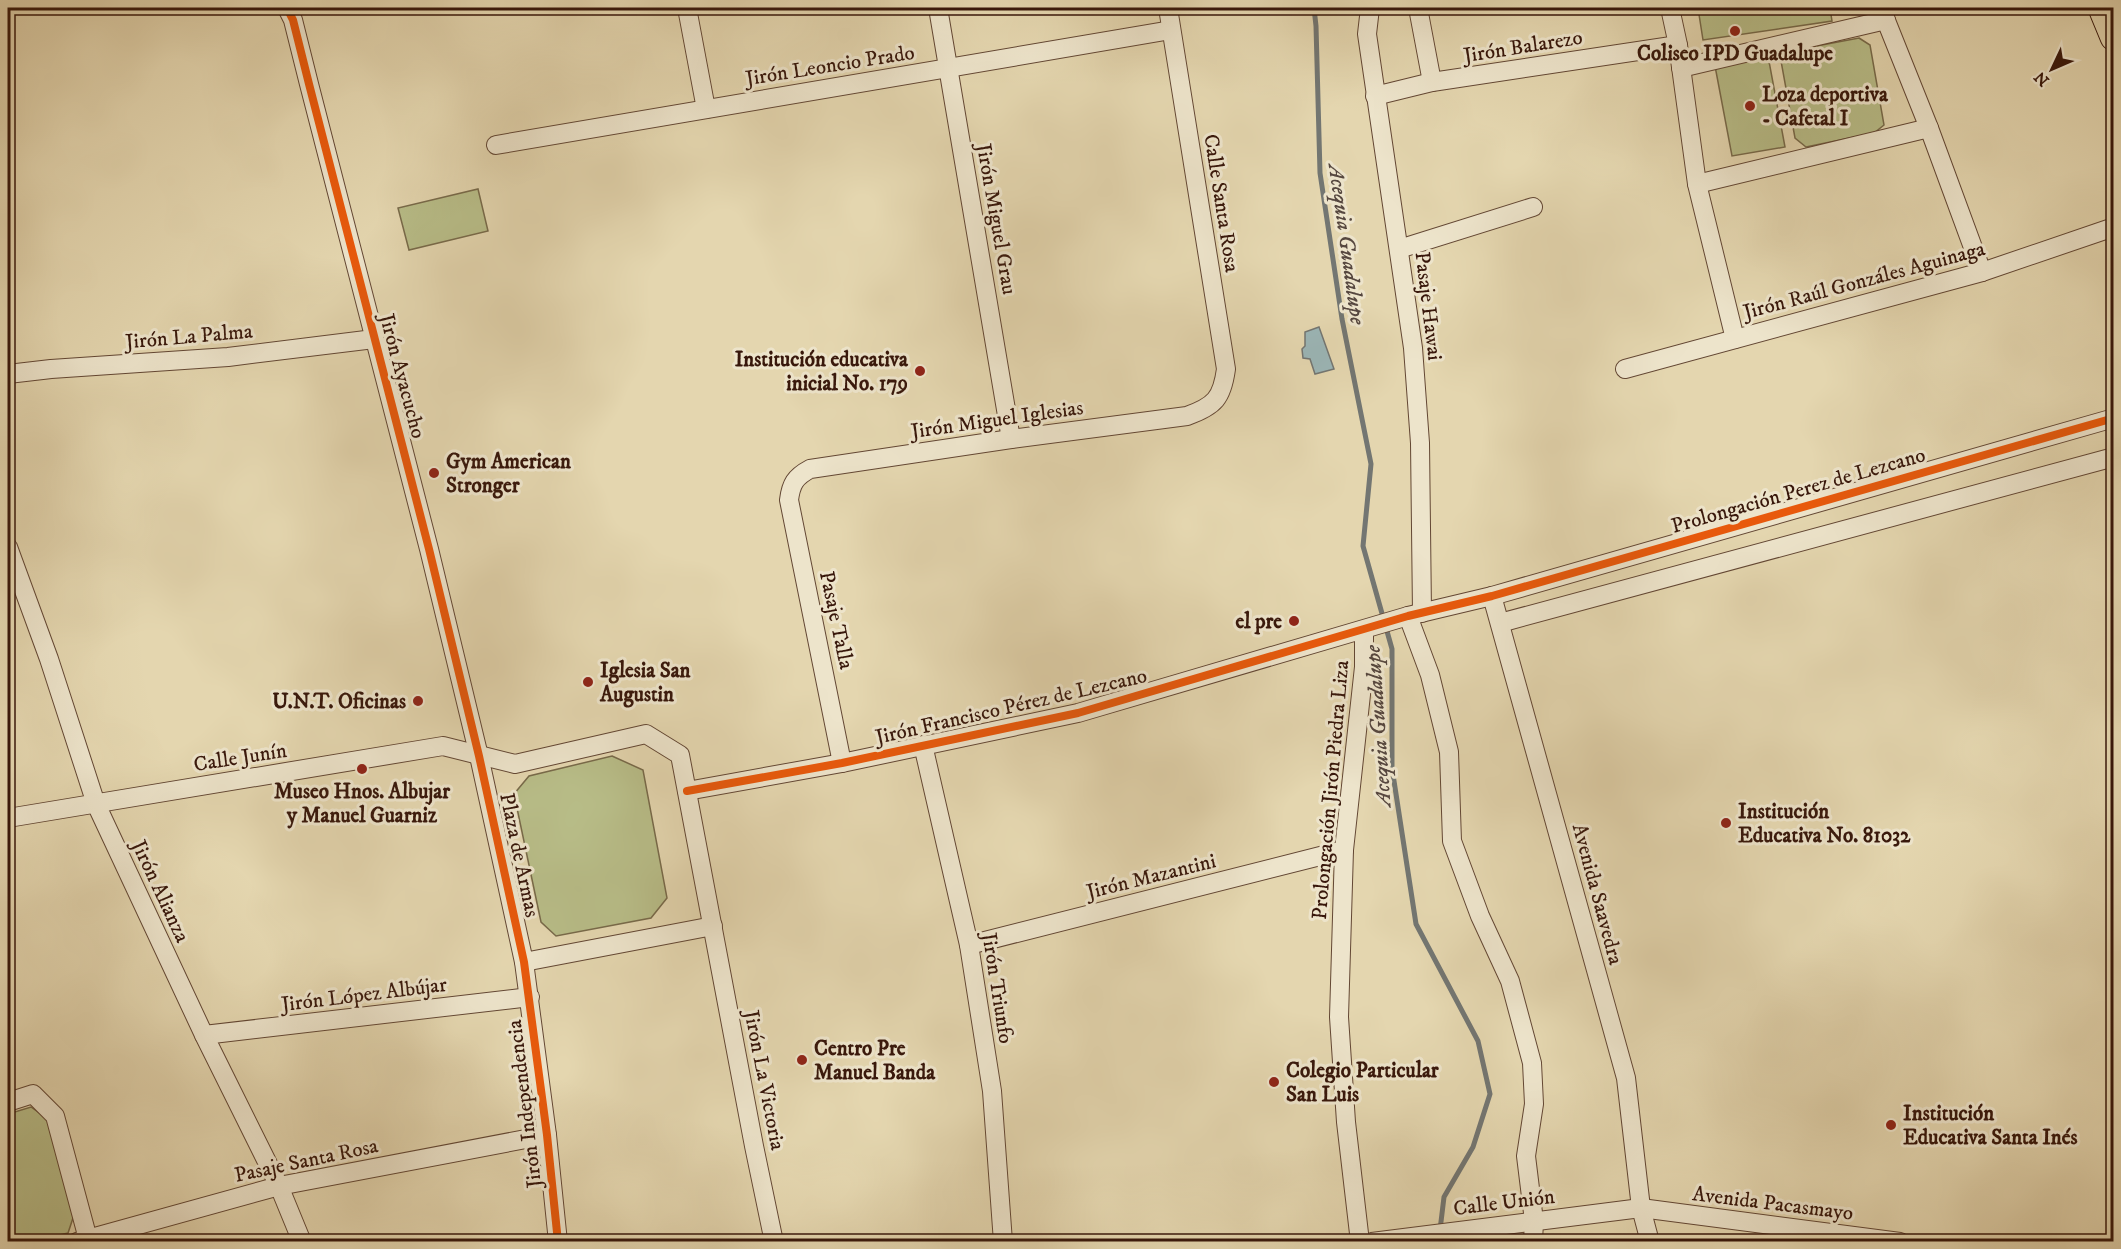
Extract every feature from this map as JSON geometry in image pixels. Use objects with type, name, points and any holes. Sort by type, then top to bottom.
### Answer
[{"type":"highway","points":[[2102,8],[2114,37]]},
{"type":"street","name":"Jirón Ayacucho","points":[[287,8],[298,41],[429,549],[479,756]]},
{"type":"street","points":[[687,8],[706,109]]},
{"type":"street","name":"Jirón Miguel Grau","points":[[938,8],[1011,439]]},
{"type":"street","name":"Calle Santa Rosa","points":[[1168,8],[1226,369],[1223,388],[1214,402]]},
{"type":"street","name":"Pasaje Hawai","points":[[1370,8],[1367,34],[1413,348],[1420,443],[1415,615],[1449,752],[1452,841],[1480,916],[1510,981],[1532,1063],[1534,1104],[1526,1156],[1534,1221],[1533,1242]]},
{"type":"street","points":[[1418,8],[1432,82]]},
{"type":"street","points":[[1670,8],[1678,45],[1697,184],[1734,339]]},
{"type":"street","points":[[1681,68],[1883,14],[1929,128],[1982,272]]},
{"type":"street","name":"Jirón Leoncio Prado","points":[[496,145],[1171,30]]},
{"type":"street","name":"Jirón Balarezo","points":[[1375,96],[1432,82],[1678,45]]},
{"type":"street","points":[[1697,184],[1929,128]]},
{"type":"street","points":[[1399,249],[1533,207]]},
{"type":"street","name":"Jirón Raúl Gonzáles Aguinaga","points":[[1625,369],[1982,272],[2114,228]]},
{"type":"street","name":"Jirón La Palma","points":[[8,374],[228,357],[374,339]]},
{"type":"street","name":"Jirón Miguel Iglesias","points":[[791,485],[798,475],[810,469],[1187,416],[1201,411],[1214,402]]},
{"type":"street","name":"Prolongación Perez de Lezcano","points":[[1415,615],[1492,596],[2114,418]]},
{"type":"street","points":[[1500,623],[2114,457]]},
{"type":"street","name":"Pasaje Talla","points":[[791,485],[789,500],[842,764]]},
{"type":"street","name":"Jirón Alianza","points":[[8,547],[49,658],[96,804],[204,1035],[279,1186],[302,1242]]},
{"type":"street","name":"Avenida Saavedra","points":[[1492,596],[1626,1078],[1641,1208],[1650,1242]]},
{"type":"street","name":"Jirón Francisco Pérez de Lezcano","points":[[687,791],[842,764],[1078,713],[1415,615]]},
{"type":"street","name":"Prolongación Jirón Piedra Liza","points":[[1360,1242],[1346,1122],[1339,1017],[1344,850],[1364,667],[1376,626]]},
{"type":"street","name":"Plaza de Armas","points":[[524,962],[479,756],[515,764],[646,734],[680,755],[713,926]]},
{"type":"street","name":"Jirón Triunfo","points":[[923,745],[969,945],[992,1090],[1004,1242]]},
{"type":"street","name":"Calle Junín","points":[[8,818],[443,746],[479,756]]},
{"type":"street","name":"Jirón Mazantini","points":[[969,945],[1344,850]]},
{"type":"street","points":[[524,962],[713,926]]},
{"type":"street","name":"Jirón La Victoria","points":[[713,926],[774,1242]]},
{"type":"street","name":"Jirón Independencia","points":[[524,962],[547,1136],[558,1242]]},
{"type":"street","name":"Jirón López Albújar","points":[[204,1035],[530,997]]},
{"type":"street","points":[[8,1102],[33,1094],[55,1116],[82,1240]]},
{"type":"street","name":"Pasaje Santa Rosa","points":[[82,1240],[279,1186],[547,1136]]},
{"type":"street","name":"Calle Unión","points":[[1372,1242],[1641,1208]]},
{"type":"street","name":"Avenida Pacasmayo","points":[[1641,1208],[1900,1242]]},
{"type":"green space","name":"Coliseo IPD Guadalupe","points":[[1698,8],[1830,8],[1832,21],[1703,40]]},
{"type":"green space","points":[[1859,38],[1870,45],[1884,125],[1874,133],[1806,147],[1795,138],[1781,61],[1790,51]]},
{"type":"green space","name":"Loza deportiva - Cafetal I","points":[[1768,56],[1785,147],[1732,156],[1715,66]]},
{"type":"green space","points":[[478,189],[488,231],[409,250],[398,208]]},
{"type":"green space","points":[[612,756],[643,770],[667,898],[651,918],[556,936],[541,922],[514,794],[529,776]]},
{"type":"green space","points":[[31,1107],[52,1122],[75,1212],[68,1233],[36,1241],[8,1242],[8,1114]]},
{"type":"water","points":[[1319,327],[1334,369],[1315,374],[1310,359],[1303,358],[1302,349],[1305,346],[1305,332]]},
{"type":"waterway","name":"Acequia Guadalupe","points":[[1314,8],[1320,173],[1342,319],[1371,464],[1363,546],[1392,649],[1392,768],[1416,924],[1478,1041],[1490,1094],[1473,1147],[1444,1197],[1440,1230]]},
{"type":"cycle path","points":[[287,8],[293,20],[429,549],[479,756],[524,962],[547,1135],[558,1242]]},
{"type":"cycle path","points":[[687,791],[842,763],[1078,713],[1408,616],[1492,596],[2114,418]]},
{"type":"place","name":"Coliseo IPD Guadalupe","points":[[1735,31]]},
{"type":"place","name":"Loza deportiva - Cafetal I","points":[[1750,106]]},
{"type":"place","name":"Institución educativa inicial No. 179","points":[[920,371]]},
{"type":"place","name":"Gym American Stronger","points":[[434,473]]},
{"type":"place","name":"el pre","points":[[1294,621]]},
{"type":"place","name":"Iglesia San Augustin","points":[[588,682]]},
{"type":"place","name":"U.N.T. Oficinas","points":[[418,701]]},
{"type":"place","name":"Museo Hnos. Albujar y Manuel Guarniz","points":[[362,769]]},
{"type":"place","name":"Institución Educativa No. 81032","points":[[1726,823]]},
{"type":"place","name":"Centro Pre Manuel Banda","points":[[802,1060]]},
{"type":"place","name":"Colegio Particular San Luis","points":[[1274,1082]]},
{"type":"place","name":"Institución Educativa Santa Inés","points":[[1891,1125]]}]
